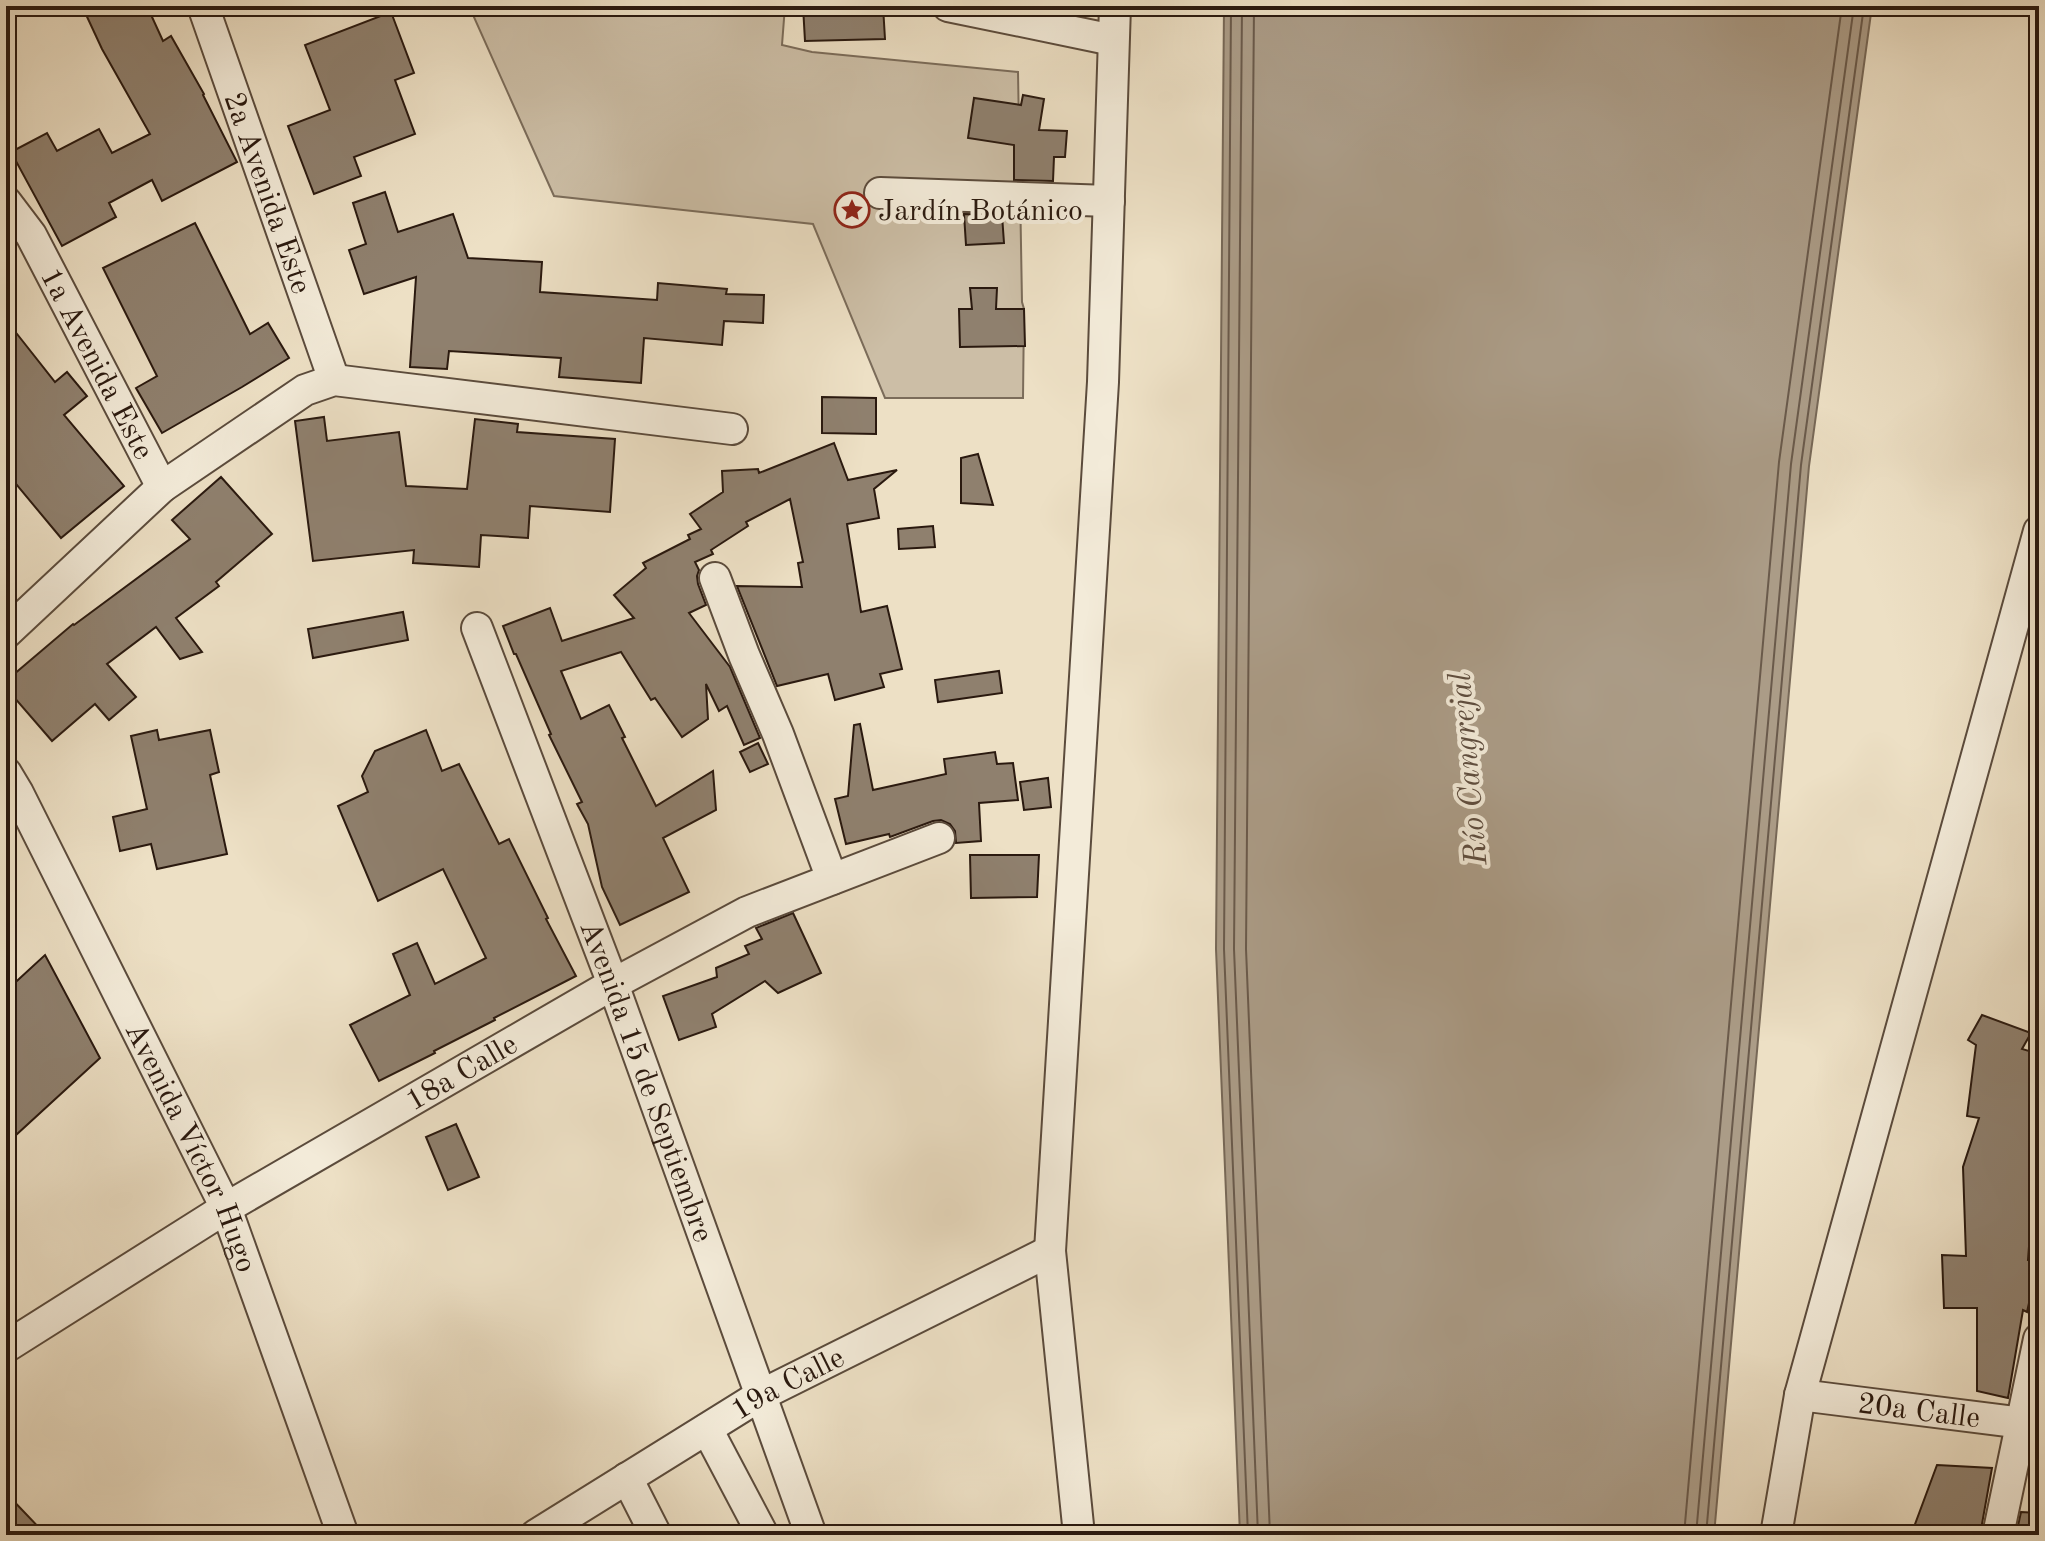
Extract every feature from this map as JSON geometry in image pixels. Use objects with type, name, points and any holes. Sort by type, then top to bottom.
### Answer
[{"type":"street","name":"2a Avenida Este","points":[[203,6],[334,380]]},
{"type":"street","points":[[948,6],[1113,40]]},
{"type":"street","points":[[1079,1535],[1050,1251],[1103,382],[1115,6]]},
{"type":"street","points":[[880,193],[1109,201]]},
{"type":"street","name":"1a Avenida Este","points":[[6,202],[31,235],[162,487]]},
{"type":"street","points":[[6,633],[162,487],[305,390],[334,380],[732,429]]},
{"type":"street","points":[[1776,1535],[1800,1395],[2039,531]]},
{"type":"street","points":[[715,578],[832,879]]},
{"type":"street","name":"Avenida 15 de Septiembre","points":[[477,628],[613,984],[811,1535]]},
{"type":"street","name":"Avenida Víctor Hugo","points":[[6,773],[26,807],[226,1208],[343,1535]]},
{"type":"street","name":"18a Calle","points":[[6,1347],[226,1208],[613,984],[747,912],[939,838]]},
{"type":"street","name":"19a Calle","points":[[536,1535],[761,1395],[1050,1251]]},
{"type":"street","points":[[1998,1535],[2030,1424],[2039,1339]]},
{"type":"street","name":"20a Calle","points":[[1800,1395],[2030,1424]]},
{"type":"street","points":[[707,1429],[763,1535]]},
{"type":"street","points":[[627,1478],[656,1535]]},
{"type":"shaded area","name":"Jardín Botánico","points":[[469,6],[785,6],[782,45],[812,52],[1018,72],[1023,398],[885,398],[813,224],[554,196]]},
{"type":"water","name":"Río Cangrejal","points":[[1224,6],[1872,6],[1809,466],[1714,1535],[1240,1535],[1216,949]]},
{"type":"building","points":[[82,6],[147,6],[163,41],[171,36],[237,162],[162,201],[152,180],[109,203],[116,217],[62,246],[11,152],[47,133],[57,151],[99,129],[112,153],[150,134],[102,49]]},
{"type":"building","points":[[803,6],[883,6],[885,39],[805,41]]},
{"type":"building","points":[[391,12],[414,73],[395,80],[415,134],[354,157],[361,176],[314,194],[288,126],[330,110],[305,45]]},
{"type":"building","points":[[1023,95],[1044,99],[1039,130],[1067,131],[1065,157],[1054,157],[1053,181],[1014,180],[1014,145],[968,138],[974,98],[1021,105]]},
{"type":"building","points":[[385,192],[398,232],[453,214],[468,258],[542,262],[540,292],[657,300],[658,283],[727,289],[726,294],[764,295],[763,323],[724,321],[722,345],[644,338],[641,383],[559,377],[561,358],[449,351],[447,369],[410,367],[416,277],[364,294],[349,250],[366,244],[353,203]]},
{"type":"building","points":[[964,214],[1002,215],[1004,243],[966,245]]},
{"type":"building","points":[[195,223],[250,334],[268,323],[289,358],[162,433],[136,388],[157,376],[103,268]]},
{"type":"building","points":[[970,288],[997,288],[996,309],[1024,309],[1025,346],[960,347],[959,309],[972,309]]},
{"type":"building","points":[[6,320],[55,382],[67,372],[87,396],[64,415],[124,486],[61,538],[6,472]]},
{"type":"building","points":[[822,397],[876,398],[876,434],[822,433]]},
{"type":"building","points":[[324,417],[327,441],[399,432],[406,486],[467,489],[475,419],[518,424],[517,432],[615,439],[610,512],[530,506],[528,538],[481,535],[479,567],[413,563],[414,550],[313,561],[295,421]]},
{"type":"building","points":[[834,443],[848,480],[897,470],[874,489],[879,518],[847,524],[861,612],[887,606],[902,669],[880,674],[884,687],[835,700],[828,674],[777,686],[737,586],[802,587],[798,563],[803,562],[790,499],[746,522],[748,526],[711,550],[713,554],[695,562],[699,570],[698,584],[706,605],[689,613],[730,667],[760,738],[744,745],[727,706],[719,711],[706,684],[708,719],[682,737],[655,698],[651,700],[621,652],[561,671],[581,719],[609,705],[656,806],[713,771],[716,810],[663,838],[689,892],[620,925],[602,887],[588,824],[577,804],[582,802],[549,735],[503,626],[550,608],[562,641],[634,618],[614,595],[646,568],[643,563],[690,539],[688,535],[701,529],[690,514],[723,492],[722,471],[758,469],[759,473]]},
{"type":"building","points":[[978,454],[993,505],[961,503],[961,458]]},
{"type":"building","points":[[221,477],[272,534],[216,582],[219,586],[176,618],[202,652],[180,659],[156,627],[107,664],[136,697],[109,720],[95,704],[52,741],[6,688],[6,681],[73,624],[190,539],[172,520]]},
{"type":"building","points":[[933,526],[935,547],[899,549],[898,529]]},
{"type":"building","points":[[403,612],[408,640],[313,658],[308,629]]},
{"type":"building","points":[[999,671],[1002,693],[938,702],[935,680]]},
{"type":"building","points":[[860,724],[873,790],[946,774],[944,759],[995,752],[997,764],[1013,763],[1018,800],[979,803],[981,841],[956,843],[955,831],[950,824],[941,820],[890,837],[889,834],[846,844],[835,799],[848,796],[854,725]]},
{"type":"building","points":[[157,730],[159,740],[210,730],[219,772],[210,775],[227,854],[157,869],[151,844],[120,851],[113,817],[147,809],[131,736]]},
{"type":"building","points":[[426,730],[442,771],[459,764],[499,844],[509,839],[576,976],[379,1081],[350,1025],[410,995],[393,954],[417,943],[435,984],[486,958],[443,869],[378,901],[338,806],[368,792],[362,776],[375,751]]},
{"type":"building","points":[[758,743],[768,764],[750,772],[740,752]]},
{"type":"building","points":[[1048,778],[1051,807],[1024,810],[1020,782]]},
{"type":"building","points":[[970,855],[1039,855],[1037,897],[971,898]]},
{"type":"building","points":[[793,913],[821,973],[778,993],[765,981],[712,1014],[716,1027],[679,1040],[663,996],[717,977],[716,968],[749,954],[745,946],[762,939],[756,928]]},
{"type":"building","points":[[45,955],[100,1058],[16,1135],[6,1124],[6,991]]},
{"type":"building","points":[[1982,1015],[2031,1033],[2022,1049],[2039,1054],[2039,1193],[2030,1233],[2028,1260],[2039,1259],[2027,1312],[2023,1310],[2008,1398],[1977,1391],[1977,1308],[1944,1308],[1942,1255],[1966,1256],[1963,1167],[1979,1118],[1967,1116],[1976,1045],[1968,1040]]},
{"type":"building","points":[[456,1124],[479,1177],[448,1190],[426,1137]]},
{"type":"building","points":[[1937,1465],[1992,1468],[1980,1535],[1911,1535]]},
{"type":"building","points":[[6,1493],[46,1535],[6,1535]]},
{"type":"building","points":[[2021,1512],[2039,1513],[2039,1535],[2016,1535]]},
{"type":"place","name":"Jardín Botánico","points":[[852,210]]}]
